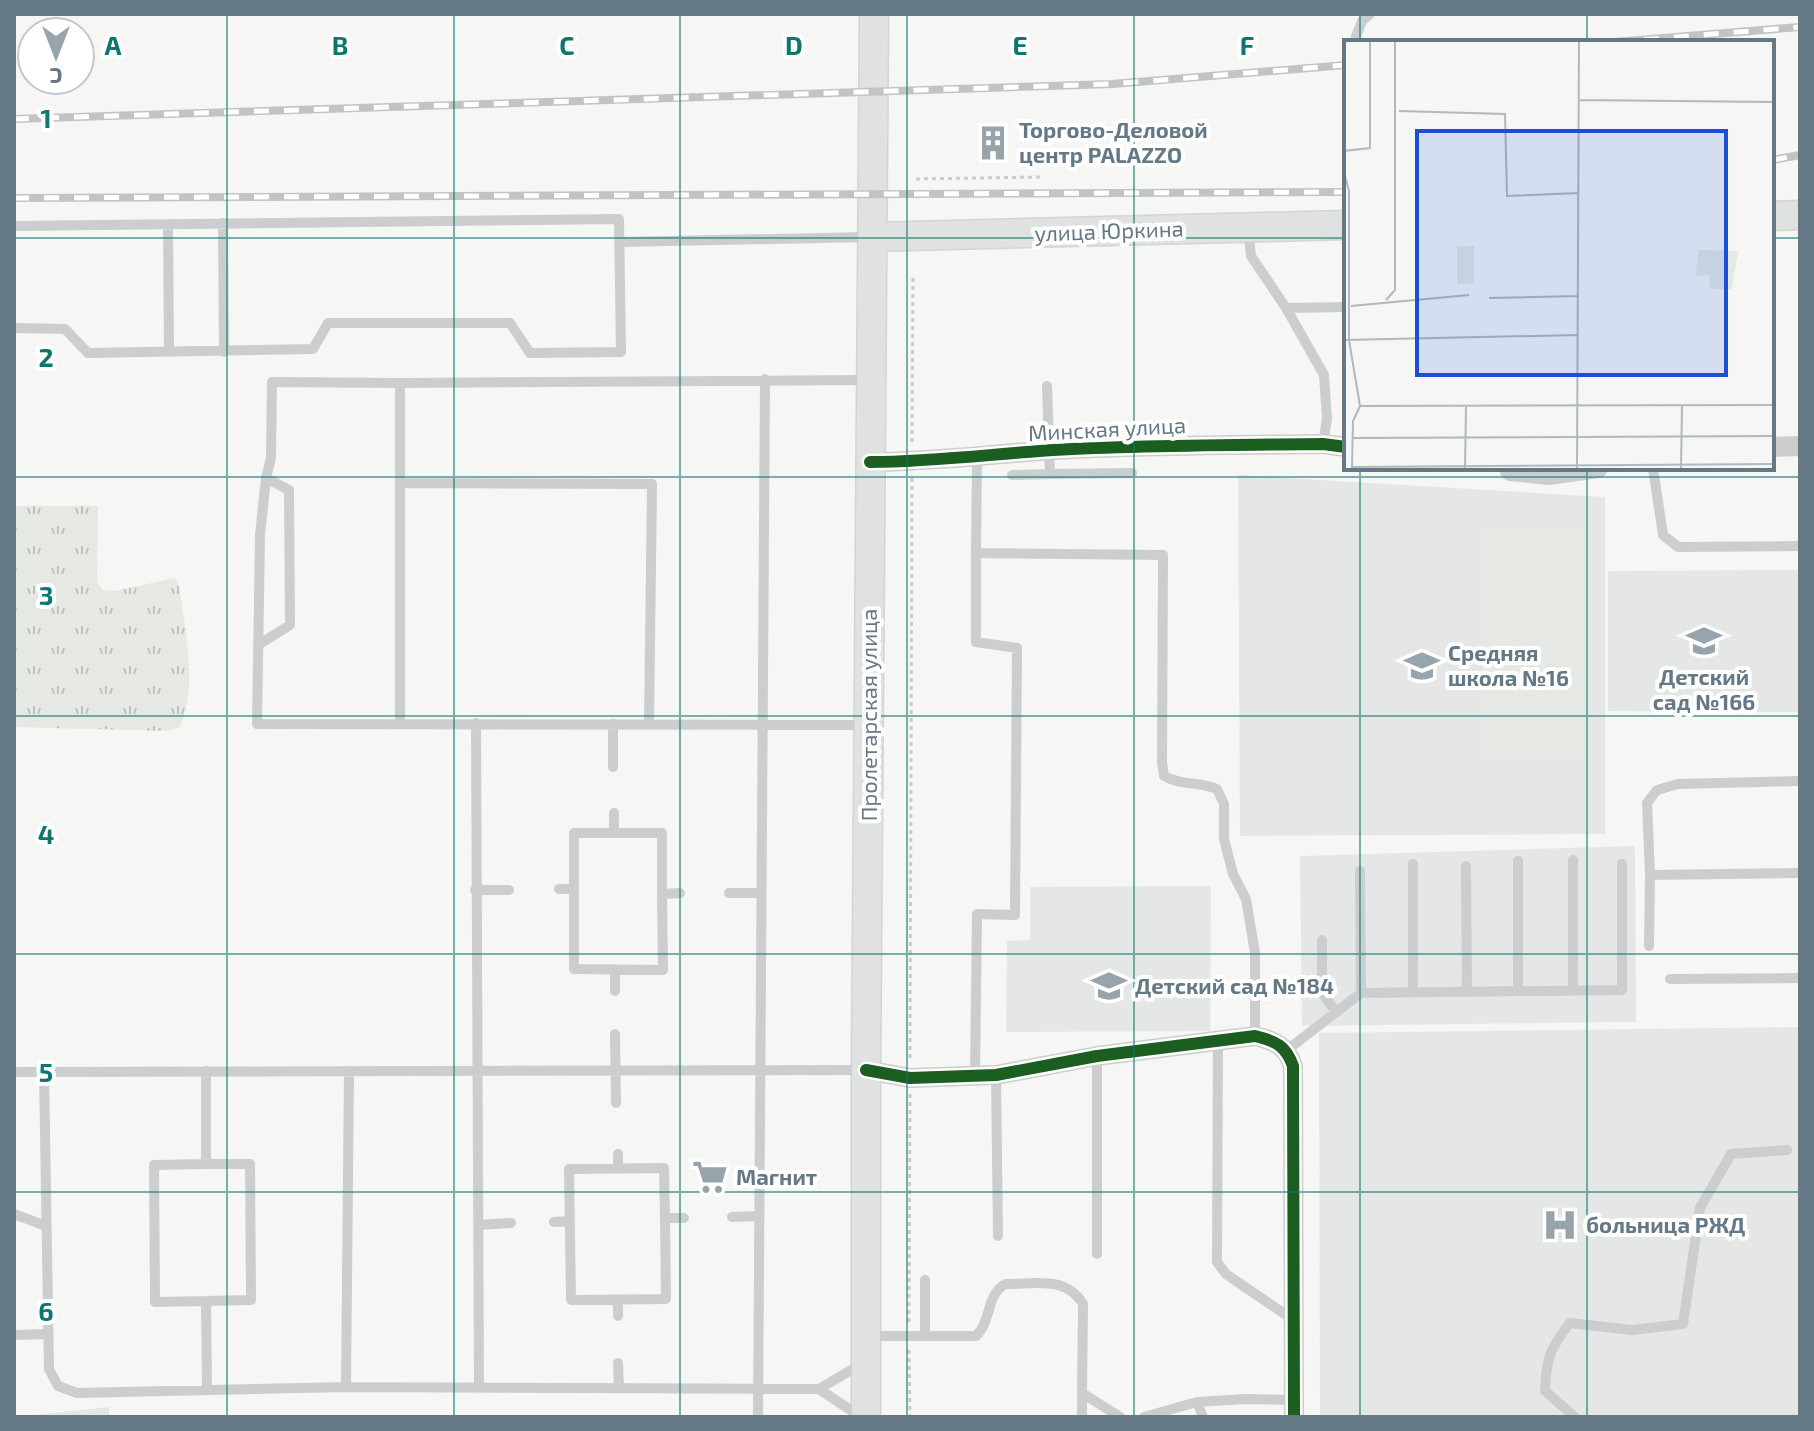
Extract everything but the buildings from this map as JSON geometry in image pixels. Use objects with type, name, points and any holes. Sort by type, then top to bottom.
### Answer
[{"type":"main road","name":"Пролетарская улица","points":[[864,1417],[874,14]]},
{"type":"main road","points":[[1774,216],[1800,215]]},
{"type":"main road","name":"улица Юркина","points":[[872,237],[1344,225]]},
{"type":"street","name":"Минская улица","points":[[870,462],[912,462],[1049,450],[1157,445],[1323,444],[1344,447]]},
{"type":"street","points":[[1774,447],[1800,446]]},
{"type":"street","points":[[1510,470],[1549,475],[1584,470]]},
{"type":"street","points":[[866,1070],[910,1078],[996,1075],[1097,1056],[1255,1036],[1273,1040],[1287,1050],[1293,1066],[1294,1409]]},
{"type":"lane","points":[[1355,40],[1362,21],[1370,14]]},
{"type":"lane","points":[[14,226],[619,219],[621,352],[530,353],[510,323],[328,323],[313,349],[224,352],[88,353],[65,329],[14,328]]},
{"type":"lane","points":[[223,223],[224,352]]},
{"type":"lane","points":[[168,224],[169,352]]},
{"type":"lane","points":[[1248,227],[1251,256],[1286,308],[1324,375],[1327,419],[1323,444]]},
{"type":"lane","points":[[619,242],[872,237]]},
{"type":"lane","points":[[1286,308],[1344,307]]},
{"type":"lane","points":[[758,1417],[765,379]]},
{"type":"lane","points":[[869,725],[257,724],[260,535],[271,458],[272,382],[871,380]]},
{"type":"lane","points":[[400,383],[400,724]]},
{"type":"lane","points":[[1047,386],[1050,474]]},
{"type":"lane","points":[[975,1076],[977,914],[1015,915],[1017,664],[1017,648],[976,642],[977,457]]},
{"type":"lane","points":[[1653,470],[1663,535],[1678,547],[1800,546]]},
{"type":"lane","points":[[1012,475],[1132,473]]},
{"type":"lane","points":[[258,645],[290,625],[289,490],[266,478]]},
{"type":"lane","points":[[400,483],[652,484],[649,724]]},
{"type":"lane","points":[[976,553],[1163,555],[1164,776],[1176,783],[1203,783],[1217,789],[1224,804],[1224,839],[1233,874],[1246,899],[1255,953],[1255,1036]]},
{"type":"lane","points":[[476,723],[479,1387]]},
{"type":"lane","points":[[613,724],[613,767]]},
{"type":"lane","points":[[1649,946],[1647,803],[1657,790],[1678,784],[1800,781]]},
{"type":"lane","points":[[614,813],[614,833]]},
{"type":"lane","points":[[574,833],[614,833],[662,833],[663,970],[574,969],[574,833]]},
{"type":"lane","points":[[1573,860],[1573,991]]},
{"type":"lane","points":[[1518,861],[1518,991]]},
{"type":"lane","points":[[1413,864],[1413,992]]},
{"type":"lane","points":[[1287,1050],[1361,993],[1622,990],[1622,864]]},
{"type":"lane","points":[[1466,866],[1467,991]]},
{"type":"lane","points":[[1360,871],[1361,993]]},
{"type":"lane","points":[[1650,875],[1800,873]]},
{"type":"lane","points":[[559,889],[574,889]]},
{"type":"lane","points":[[475,890],[509,890]]},
{"type":"lane","points":[[662,894],[680,893]]},
{"type":"lane","points":[[729,893],[761,893]]},
{"type":"lane","points":[[1322,940],[1322,993],[1336,1012]]},
{"type":"lane","points":[[615,970],[615,991]]},
{"type":"lane","points":[[1670,979],[1800,978]]},
{"type":"lane","points":[[615,1034],[616,1103]]},
{"type":"lane","points":[[1218,1041],[1217,1262],[1226,1274],[1294,1320]]},
{"type":"lane","points":[[1097,1056],[1097,1254]]},
{"type":"lane","points":[[14,1072],[866,1070]]},
{"type":"lane","points":[[206,1071],[206,1164]]},
{"type":"lane","points":[[346,1387],[349,1071]]},
{"type":"lane","points":[[44,1072],[49,1369],[58,1386],[77,1393],[346,1387],[819,1389],[864,1417]]},
{"type":"lane","points":[[996,1075],[998,1236]]},
{"type":"lane","points":[[1575,1417],[1545,1391],[1546,1364],[1554,1343],[1570,1323],[1632,1330],[1683,1324],[1700,1208],[1731,1154],[1787,1150]]},
{"type":"lane","points":[[618,1154],[618,1168]]},
{"type":"lane","points":[[206,1164],[250,1164],[251,1300],[155,1302],[154,1165],[206,1164]]},
{"type":"lane","points":[[618,1168],[664,1168],[666,1299],[571,1300],[569,1169],[618,1168]]},
{"type":"lane","points":[[14,1214],[46,1226]]},
{"type":"lane","points":[[732,1217],[757,1216]]},
{"type":"lane","points":[[665,1218],[684,1218]]},
{"type":"lane","points":[[554,1222],[569,1221]]},
{"type":"lane","points":[[479,1225],[511,1223]]},
{"type":"lane","points":[[925,1280],[925,1336]]},
{"type":"lane","points":[[819,1389],[866,1348],[909,1337],[976,1336],[987,1321],[995,1291],[1006,1284],[1062,1284],[1076,1292],[1083,1304],[1082,1417]]},
{"type":"lane","points":[[618,1300],[618,1316]]},
{"type":"lane","points":[[206,1301],[207,1388]]},
{"type":"lane","points":[[14,1335],[48,1334]]},
{"type":"lane","points":[[618,1363],[619,1388]]},
{"type":"lane","points":[[1082,1393],[1120,1417]]},
{"type":"lane","points":[[1144,1417],[1197,1402],[1246,1399],[1294,1409]]},
{"type":"lane","points":[[1197,1402],[1203,1417]]},
{"type":"path","points":[[916,179],[1040,177]]},
{"type":"path","points":[[910,1417],[913,274]]},
{"type":"shaded area","name":"Средняя школа №16","points":[[1238,475],[1605,497],[1605,834],[1240,836]]},
{"type":"shaded area","name":"Детский сад №166","points":[[1800,570],[1800,712],[1608,711],[1608,571]]},
{"type":"shaded area","points":[[1635,846],[1636,1022],[1302,1026],[1300,856]]},
{"type":"shaded area","name":"Детский сад №184","points":[[1211,886],[1210,1031],[1006,1032],[1007,941],[1030,940],[1030,887]]},
{"type":"shaded area","name":"больница РЖД","points":[[1800,1027],[1800,1417],[1320,1417],[1319,1033]]},
{"type":"shaded area","points":[[109,1407],[109,1417],[15,1417]]},
{"type":"green space","points":[[14,506],[98,506],[97,582],[103,590],[115,591],[175,578],[179,585],[189,675],[180,727],[167,731],[14,727]]},
{"type":"green space","points":[[1483,532],[1582,532],[1581,756],[1482,755]]},
{"type":"railway","points":[[1639,40],[1800,27]]},
{"type":"railway","points":[[14,119],[1112,84],[1344,65]]},
{"type":"railway","points":[[1774,160],[1800,155]]},
{"type":"railway","points":[[14,198],[1344,192]]},
{"type":"cycle path","points":[[870,462],[1120,447],[1323,444],[1344,447]]},
{"type":"cycle path","points":[[866,1070],[910,1078],[996,1075],[1097,1056],[1255,1036],[1279,1045],[1293,1066],[1294,1417]]},
{"type":"place","name":"Торгово-Деловой центр PALAZZO","points":[[993,143]]},
{"type":"place","name":"Детский сад №166","points":[[1704,641]]},
{"type":"place","name":"Средняя школа №16","points":[[1422,666]]},
{"type":"place","name":"Детский сад №184","points":[[1109,986]]},
{"type":"place","name":"Магнит","points":[[710,1177]]},
{"type":"place","name":"больница РЖД","points":[[1560,1225]]}]
